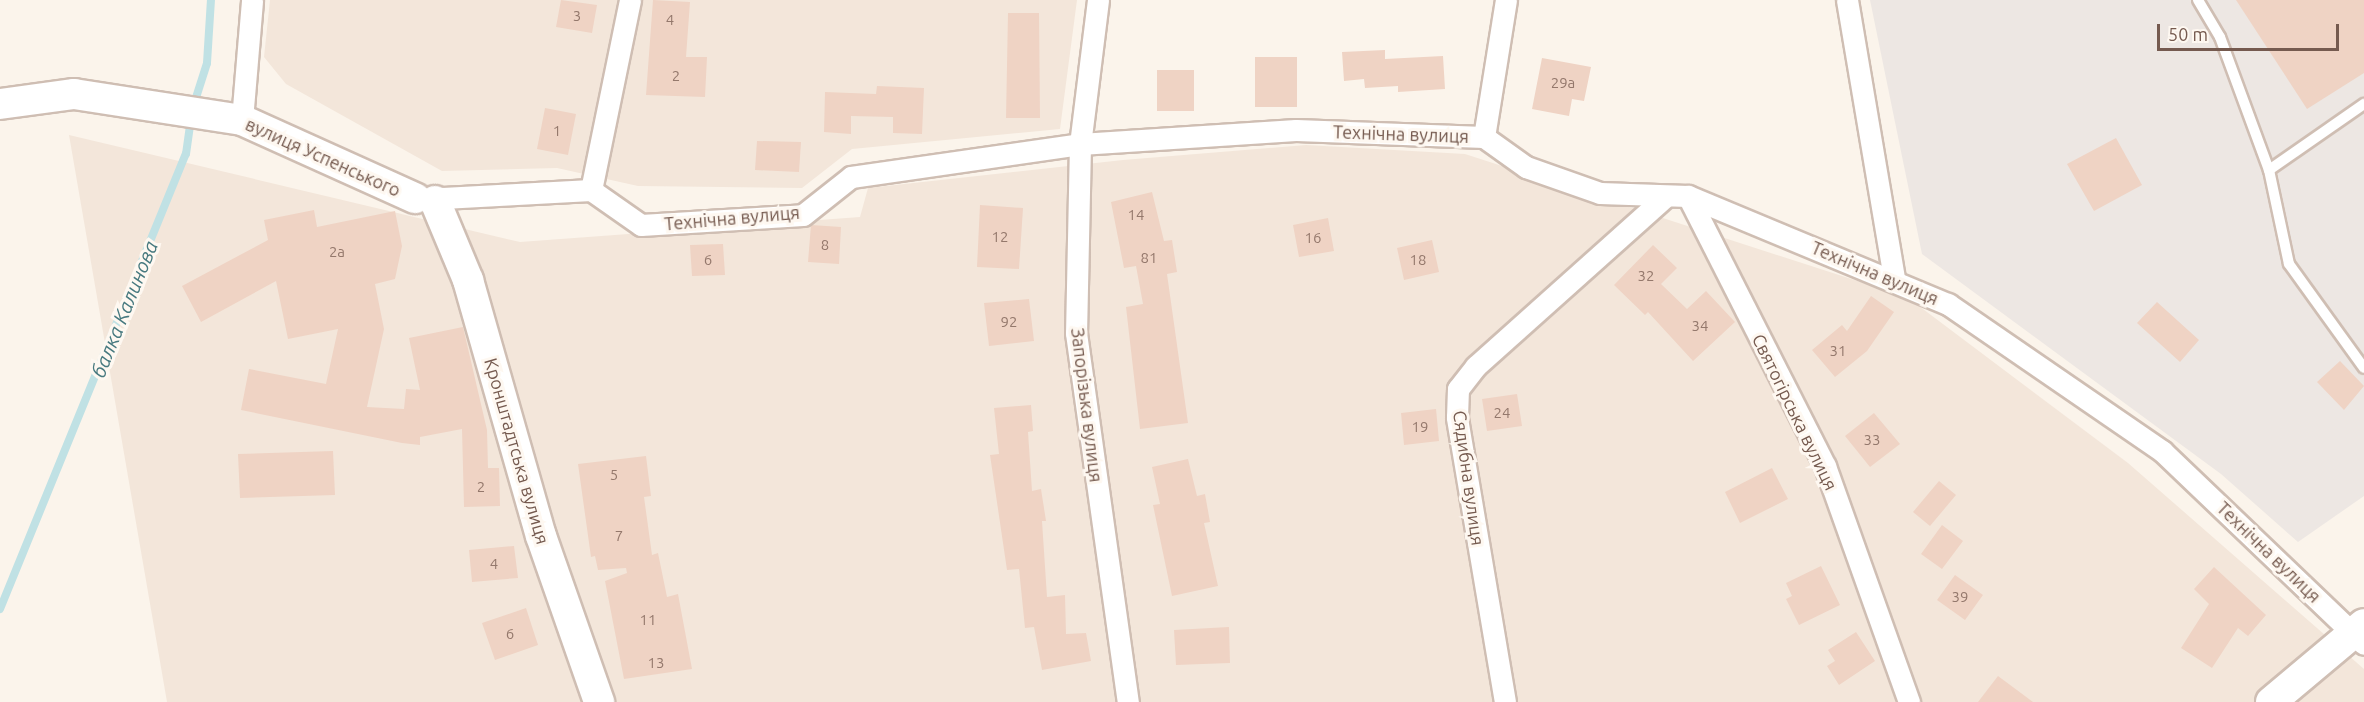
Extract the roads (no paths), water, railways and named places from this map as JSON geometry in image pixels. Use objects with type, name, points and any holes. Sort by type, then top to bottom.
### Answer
[{"type":"street","points":[[242,120],[252,0]]},
{"type":"street","points":[[425,200],[591,190],[630,0]]},
{"type":"street","name":"Запорізька вулиця","points":[[1098,0],[1080,144],[1076,333],[1128,702]]},
{"type":"street","points":[[1484,137],[1506,0]]},
{"type":"street","points":[[1847,0],[1894,279]]},
{"type":"street","name":"вулиця Успенського","points":[[0,104],[74,94],[132,100],[242,120],[425,200]]},
{"type":"street","name":"Технічна вулиця","points":[[591,190],[641,225],[803,215],[851,177],[1080,144],[1296,130],[1484,137],[1526,167],[1600,193],[1664,198],[1688,196],[1894,279],[1948,304],[2162,451],[2360,634]]},
{"type":"street","name":"Святогірська вулиця","points":[[1688,196],[1825,466],[1910,702]]},
{"type":"street","name":"Сядибна вулиця","points":[[1505,702],[1457,417],[1458,389],[1476,366],[1664,198]]},
{"type":"street","name":"Кронштадтська вулиця","points":[[425,200],[468,280],[542,536],[599,702]]},
{"type":"street","points":[[2271,702],[2360,634]]},
{"type":"lane","points":[[2198,0],[2220,37],[2269,170],[2289,264],[2364,368]]},
{"type":"lane","points":[[2269,170],[2364,104]]},
{"type":"waterway","name":"балка Калинова","points":[[193,107],[207,63],[211,0]]},
{"type":"waterway","name":"балка Калинова","points":[[0,609],[186,154],[191,119]]}]
